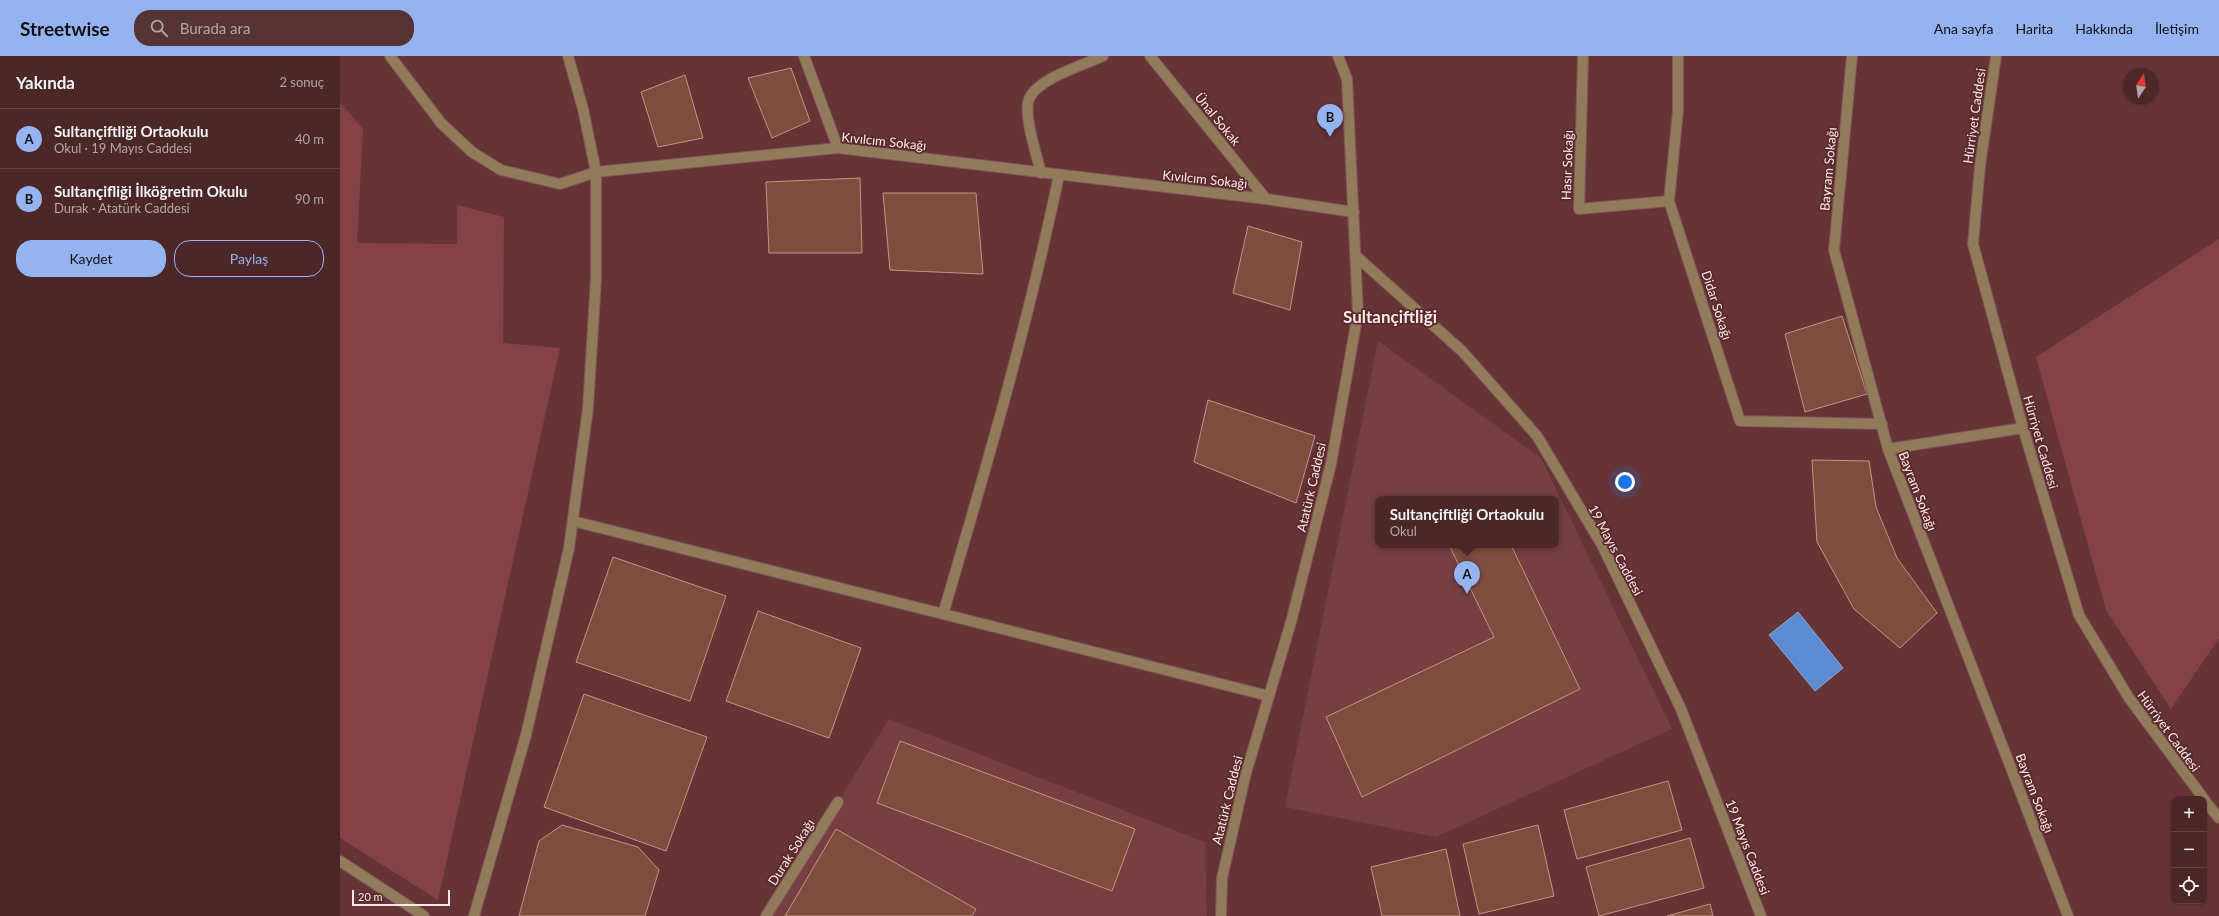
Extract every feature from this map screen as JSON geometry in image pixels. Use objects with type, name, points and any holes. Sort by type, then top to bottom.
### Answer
[{"type":"street","name":"Kıvılcım Sokağı","points":[[390,56],[441,123],[472,152],[500,170],[560,184],[596,172],[838,148],[1266,199],[1354,212]]},
{"type":"street","points":[[474,916],[526,735],[569,548],[589,400],[596,279],[596,172],[583,109],[568,56]]},
{"type":"street","points":[[804,56],[838,148]]},
{"type":"street","points":[[1041,173],[1028,116],[1029,99],[1044,82],[1103,56]]},
{"type":"street","name":"Ünal Sokak","points":[[1150,56],[1266,199]]},
{"type":"street","name":"Atatürk Caddesi","points":[[1221,916],[1222,878],[1246,773],[1291,622],[1331,464],[1358,313],[1347,79],[1338,56]]},
{"type":"street","name":"Hasır Sokağı","points":[[1583,56],[1578,209],[1669,201]]},
{"type":"street","name":"Didar Sokağı","points":[[1678,56],[1678,111],[1669,201],[1740,421],[1882,424]]},
{"type":"street","name":"Bayram Sokağı","points":[[1852,56],[1834,250],[1888,449],[2068,916]]},
{"type":"street","name":"Hürriyet Caddesi","points":[[1996,56],[1980,166],[1973,244],[2023,428],[2079,615],[2129,698],[2202,796]]},
{"type":"street","points":[[943,614],[990,453],[1044,246],[1059,175]]},
{"type":"street","name":"19 Mayıs Caddesi","points":[[1356,256],[1462,351],[1537,436],[1602,545],[1681,708],[1761,916]]},
{"type":"street","points":[[1888,449],[2023,428]]},
{"type":"street","points":[[573,521],[1269,696]]},
{"type":"street","name":"Durak Sokağı","points":[[766,916],[838,802]]},
{"type":"street","name":"Hürriyet Caddesi","points":[[2207,803],[2219,818]]},
{"type":"street","points":[[340,862],[424,916]]},
{"type":"shaded area","points":[[340,102],[363,129],[357,243],[457,244],[457,205],[504,217],[503,343],[560,348],[438,900],[340,838]]},
{"type":"shaded area","points":[[2219,239],[2219,638],[2171,709],[2106,610],[2036,357]]},
{"type":"shaded area","points":[[1378,341],[1541,458],[1672,729],[1436,837],[1285,807]]},
{"type":"shaded area","points":[[889,719],[1205,842],[1207,916],[768,916]]},
{"type":"water","points":[[1798,612],[1843,668],[1815,691],[1769,635]]},
{"type":"building","points":[[791,68],[810,121],[772,138],[748,78]]},
{"type":"building","points":[[685,75],[703,138],[658,147],[641,92]]},
{"type":"building","points":[[860,178],[862,253],[769,253],[766,182]]},
{"type":"building","points":[[883,193],[976,193],[983,274],[890,270]]},
{"type":"building","points":[[1248,226],[1302,242],[1290,310],[1233,293]]},
{"type":"building","points":[[1842,316],[1867,394],[1805,412],[1785,334]]},
{"type":"building","points":[[1208,400],[1315,436],[1296,503],[1194,462]]},
{"type":"building","points":[[1812,460],[1869,461],[1876,507],[1897,558],[1937,613],[1900,648],[1854,609],[1817,542]]},
{"type":"building","points":[[1450,548],[1512,548],[1580,689],[1362,797],[1326,717],[1494,637]]},
{"type":"building","points":[[613,557],[726,596],[690,701],[576,662]]},
{"type":"building","points":[[758,611],[861,648],[829,738],[726,701]]},
{"type":"building","points":[[584,694],[707,737],[666,851],[544,807]]},
{"type":"building","points":[[900,741],[1135,829],[1112,891],[877,803]]},
{"type":"building","points":[[1668,781],[1682,830],[1577,859],[1564,810]]},
{"type":"building","points":[[562,825],[638,847],[659,870],[645,916],[519,916],[539,841]]},
{"type":"building","points":[[1538,825],[1554,896],[1479,914],[1463,844]]},
{"type":"building","points":[[836,829],[976,909],[972,916],[785,916]]},
{"type":"building","points":[[1690,838],[1704,888],[1599,916],[1586,867]]},
{"type":"building","points":[[1446,849],[1460,916],[1382,916],[1371,867]]},
{"type":"building","points":[[1710,904],[1713,916],[1667,916]]},
{"type":"place","name":"Sultançifliği İlköğretim Okulu","points":[[1330,137]]},
{"type":"place","name":"Sultançiftliği Ortaokulu","points":[[1467,594]]},
{"type":"district","name":"Sultançiftliği","points":[[1390,317]]}]
